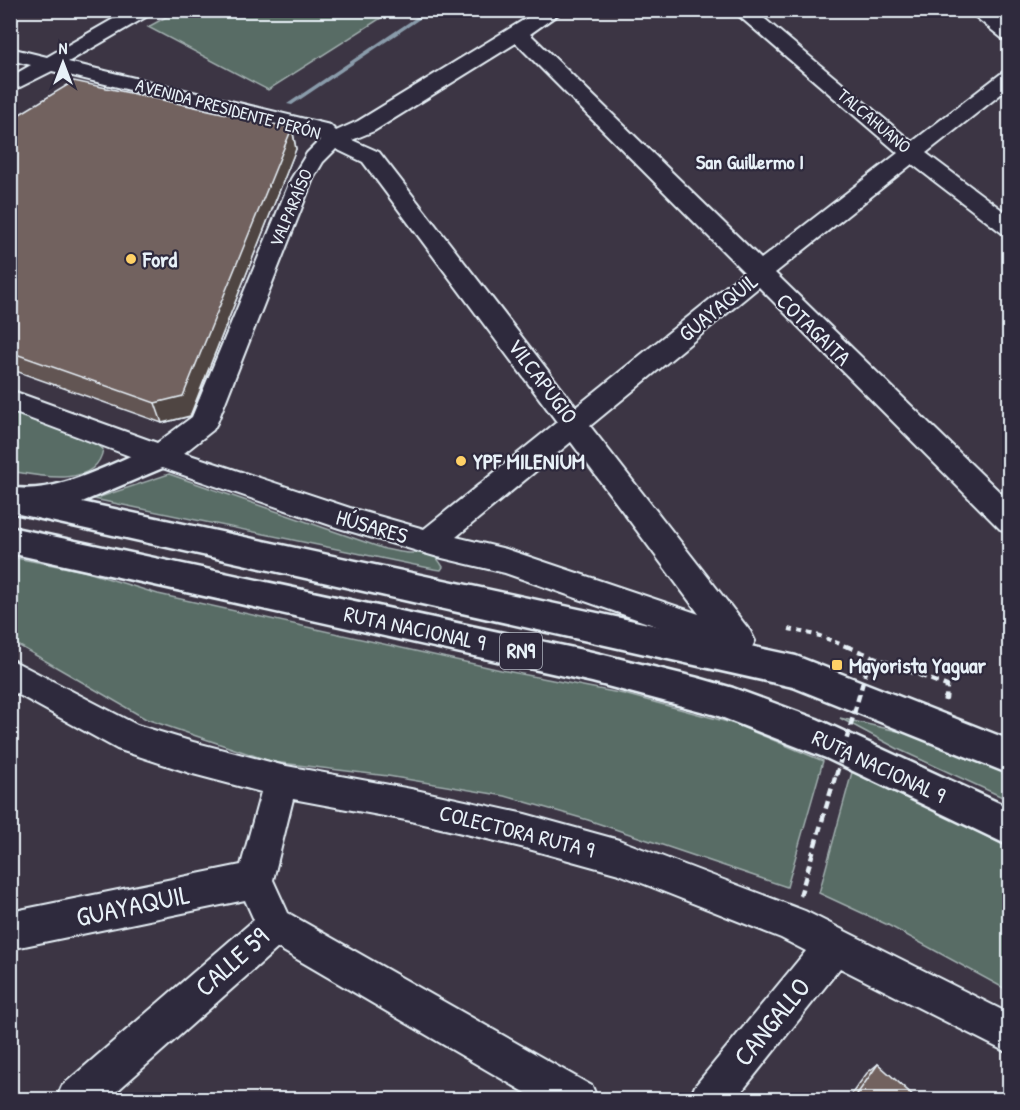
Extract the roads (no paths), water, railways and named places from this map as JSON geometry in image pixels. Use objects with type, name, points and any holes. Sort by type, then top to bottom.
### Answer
[{"type":"highway","points":[[19,501],[80,490],[161,456]]},
{"type":"highway","name":"RUTA NACIONAL 9","points":[[19,501],[796,672],[1010,757]]},
{"type":"highway","name":"RUTA NACIONAL 9","points":[[10,540],[592,667],[711,698],[792,726],[1010,828]]},
{"type":"street","points":[[10,86],[21,72],[50,63],[144,10]]},
{"type":"street","name":"VALPARAÍSO","points":[[161,456],[202,423],[313,156],[333,139],[366,126],[555,10]]},
{"type":"street","name":"TALCAHUANO","points":[[741,10],[913,154],[1010,228]]},
{"type":"street","points":[[976,10],[1005,27]]},
{"type":"street","name":"COTAGAITA","points":[[519,34],[758,274],[1010,520]]},
{"type":"street","name":"AVENIDA PRESIDENTE PERÓN","points":[[10,54],[321,130],[333,139]]},
{"type":"street","name":"AVENIDA PRESIDENTE PERÓN","points":[[21,72],[310,140],[333,139]]},
{"type":"street","name":"GUAYAQUIL","points":[[429,542],[758,274],[1010,76]]},
{"type":"street","name":"VILCAPUGIO","points":[[333,139],[371,157],[575,423],[737,640]]},
{"type":"street","name":"HÚSARES","points":[[10,400],[161,456],[349,520],[506,561],[737,640],[796,672]]},
{"type":"street","name":"COLECTORA RUTA 9","points":[[10,673],[129,738],[193,759],[281,781],[411,805],[525,831],[619,857],[757,909],[835,945],[1010,1035]]},
{"type":"street","points":[[255,880],[281,781]]},
{"type":"street","name":"GUAYAQUIL","points":[[10,931],[255,880]]},
{"type":"street","name":"CALLE 59","points":[[76,1100],[275,926],[255,880]]},
{"type":"street","points":[[275,926],[578,1100]]},
{"type":"street","name":"CANGALLO","points":[[710,1100],[835,945]]},
{"type":"waterway","points":[[290,104],[431,10]]},
{"type":"place","name":"Ford","points":[[131,259]]},
{"type":"place","name":"YPF MILENIUM","points":[[461,461]]},
{"type":"place","name":"Mayorista Yaguar","points":[[837,665]]},
{"type":"district","name":"San Guillermo I","points":[[750,162]]}]
